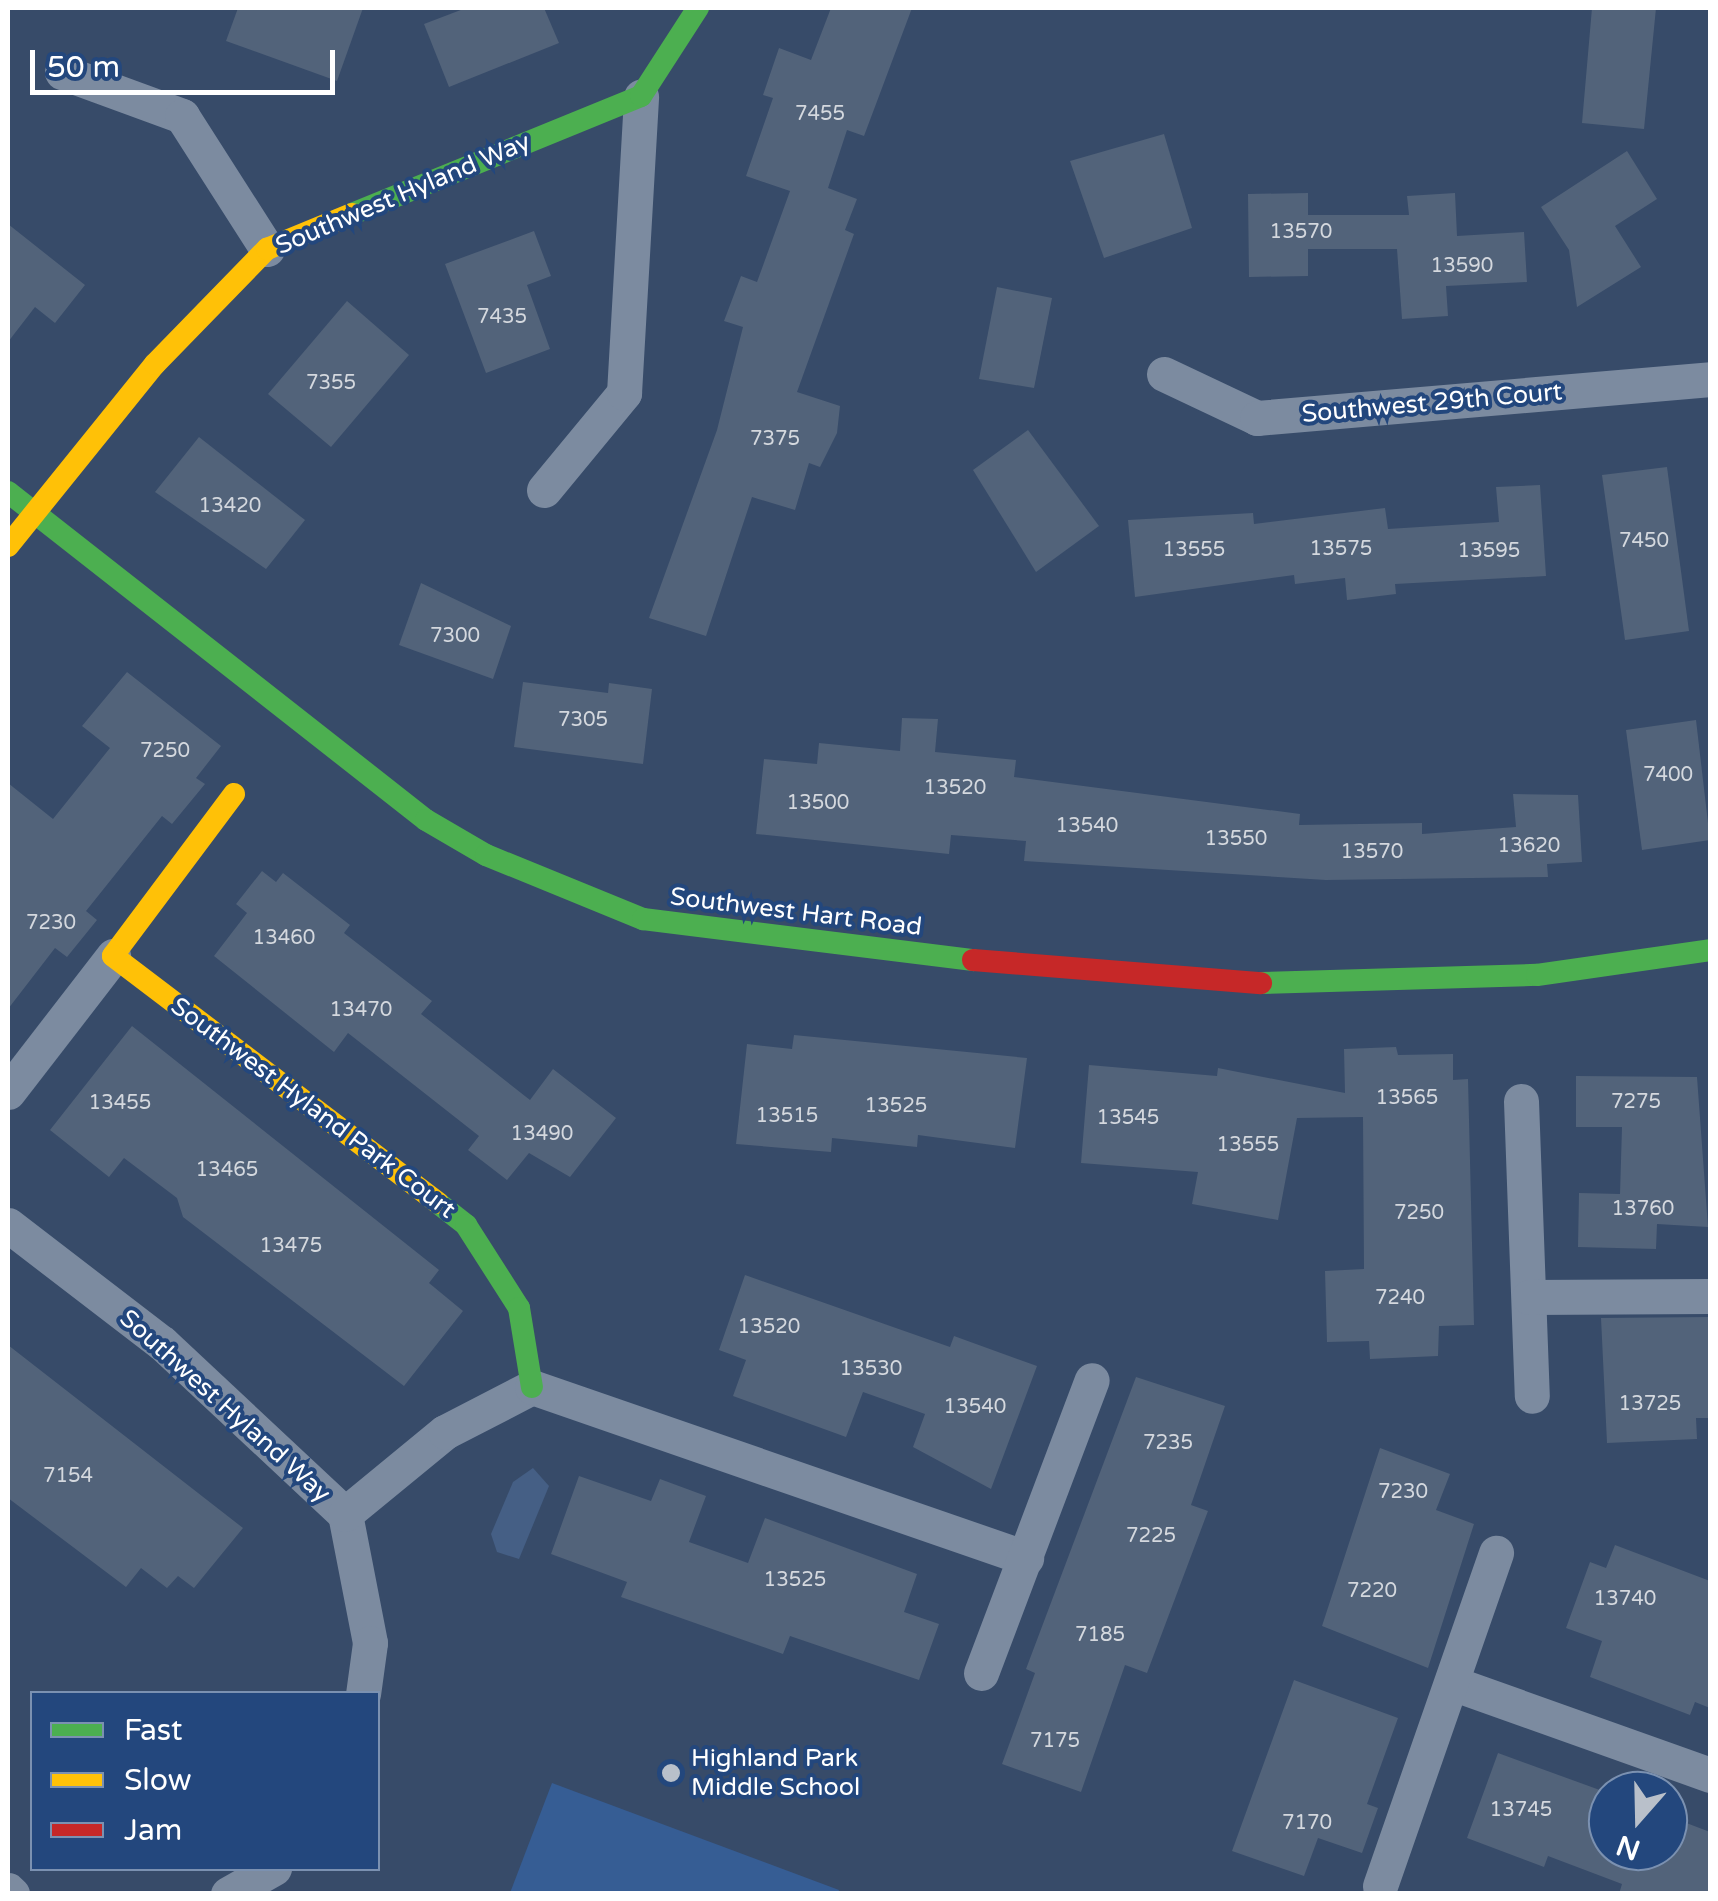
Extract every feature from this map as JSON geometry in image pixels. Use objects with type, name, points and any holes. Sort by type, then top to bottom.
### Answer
[{"type":"street","points":[[544,490],[624,393],[642,96],[698,8]]},
{"type":"street","points":[[62,72],[182,116],[268,249]]},
{"type":"street","name":"Southwest Hyland Way","points":[[8,546],[154,364],[268,249],[642,96]]},
{"type":"street","name":"Southwest 29th Court","points":[[1164,374],[1257,418],[1710,379]]},
{"type":"street","name":"Southwest Hart Road","points":[[8,492],[426,820],[486,855],[643,919],[1044,969],[1323,987],[1537,975],[1710,950]]},
{"type":"street","points":[[8,1092],[234,794]]},
{"type":"street","name":"Southwest Hyland Park Court","points":[[114,956],[466,1225],[520,1308],[532,1388]]},
{"type":"street","points":[[1522,1101],[1532,1396]]},
{"type":"street","name":"Southwest Hyland Way","points":[[8,1226],[162,1343],[345,1514],[370,1643],[362,1691]]},
{"type":"street","points":[[1528,1297],[1710,1296]]},
{"type":"street","points":[[981,1673],[1092,1380]]},
{"type":"street","points":[[345,1514],[445,1432],[532,1388],[1026,1558]]},
{"type":"street","points":[[1380,1886],[1496,1554]]},
{"type":"street","points":[[1452,1684],[1710,1775]]},
{"type":"street","points":[[228,1894],[269,1871]]},
{"type":"shaded area","points":[[533,1468],[549,1486],[519,1559],[497,1552],[491,1534],[513,1482]]},
{"type":"shaded area","points":[[552,1783],[839,1890],[838,1893],[510,1893]]},
{"type":"building","points":[[238,8],[363,8],[337,81],[226,41]]},
{"type":"building","points":[[466,8],[544,8],[559,43],[449,87],[424,24]]},
{"type":"building","points":[[831,8],[912,8],[864,136],[847,130],[828,188],[857,199],[845,230],[854,234],[797,392],[840,406],[837,433],[820,467],[809,463],[795,510],[752,497],[706,636],[649,618],[717,430],[743,327],[724,321],[741,276],[757,282],[790,191],[746,176],[773,98],[763,95],[779,48],[811,60]]},
{"type":"building","points":[[1592,8],[1656,8],[1644,129],[1582,123]]},
{"type":"building","points":[[1164,134],[1192,228],[1104,258],[1070,161]]},
{"type":"building","points":[[1627,151],[1657,199],[1615,226],[1641,267],[1577,307],[1569,250],[1541,207]]},
{"type":"building","points":[[1308,193],[1308,215],[1409,215],[1407,196],[1455,193],[1457,236],[1524,232],[1527,282],[1446,286],[1448,316],[1402,319],[1397,249],[1308,249],[1308,276],[1249,277],[1248,194]]},
{"type":"building","points":[[8,224],[85,285],[55,323],[35,307],[8,342]]},
{"type":"building","points":[[534,231],[551,276],[527,285],[550,349],[486,373],[445,264]]},
{"type":"building","points":[[997,287],[1052,298],[1034,388],[979,379]]},
{"type":"building","points":[[347,301],[409,355],[331,447],[268,394]]},
{"type":"building","points":[[1028,430],[1099,526],[1036,572],[973,470]]},
{"type":"building","points":[[199,437],[305,520],[266,569],[155,492]]},
{"type":"building","points":[[1667,467],[1689,631],[1625,640],[1602,475]]},
{"type":"building","points":[[1540,485],[1546,576],[1395,584],[1396,594],[1347,600],[1345,578],[1295,584],[1294,575],[1135,597],[1128,520],[1253,513],[1254,524],[1385,508],[1388,529],[1499,522],[1496,487]]},
{"type":"building","points":[[421,583],[511,626],[493,679],[399,645]]},
{"type":"building","points":[[127,672],[221,746],[196,778],[205,784],[172,824],[162,816],[86,911],[97,920],[67,957],[55,948],[8,1009],[8,783],[53,819],[110,748],[82,726]]},
{"type":"building","points":[[523,682],[608,693],[609,683],[652,689],[643,764],[514,747]]},
{"type":"building","points":[[902,718],[938,719],[935,752],[1016,760],[1014,777],[1300,814],[1299,825],[1422,823],[1422,834],[1516,827],[1513,794],[1578,795],[1582,862],[1547,864],[1548,877],[1326,880],[1024,861],[1026,841],[951,835],[949,854],[756,834],[764,759],[817,764],[819,743],[900,751]]},
{"type":"building","points":[[1696,720],[1710,840],[1642,850],[1626,730]]},
{"type":"building","points":[[262,871],[276,882],[283,873],[350,925],[344,933],[432,1001],[421,1014],[530,1100],[553,1069],[616,1118],[570,1177],[529,1153],[507,1180],[468,1150],[479,1136],[348,1033],[334,1052],[214,956],[247,913],[236,904]]},
{"type":"building","points":[[132,1026],[439,1270],[429,1283],[463,1311],[404,1386],[183,1217],[177,1198],[124,1158],[109,1177],[50,1130]]},
{"type":"building","points":[[794,1035],[1027,1058],[1015,1148],[918,1135],[917,1147],[832,1138],[831,1152],[736,1144],[747,1044],[792,1049]]},
{"type":"building","points":[[1396,1047],[1398,1055],[1453,1054],[1453,1080],[1468,1079],[1474,1325],[1439,1326],[1438,1356],[1370,1359],[1369,1341],[1327,1342],[1325,1271],[1364,1269],[1363,1117],[1297,1118],[1278,1220],[1192,1204],[1198,1172],[1081,1163],[1089,1065],[1217,1076],[1218,1068],[1345,1093],[1344,1049]]},
{"type":"building","points":[[1576,1076],[1697,1077],[1708,1227],[1657,1224],[1656,1249],[1578,1247],[1579,1193],[1620,1194],[1622,1127],[1576,1127]]},
{"type":"building","points":[[745,1275],[950,1347],[954,1336],[1037,1366],[991,1489],[913,1447],[925,1414],[863,1392],[846,1437],[733,1396],[746,1360],[719,1350]]},
{"type":"building","points":[[1710,1317],[1710,1418],[1696,1418],[1697,1439],[1607,1443],[1601,1318]]},
{"type":"building","points":[[8,1345],[243,1528],[194,1588],[178,1576],[167,1588],[141,1568],[126,1587],[8,1498]]},
{"type":"building","points":[[1136,1377],[1225,1406],[1191,1505],[1208,1511],[1147,1673],[1125,1665],[1081,1792],[1002,1764],[1035,1673],[1026,1669]]},
{"type":"building","points":[[1380,1448],[1450,1474],[1436,1510],[1474,1524],[1428,1668],[1322,1626]]},
{"type":"building","points":[[579,1476],[651,1501],[660,1479],[706,1496],[689,1542],[748,1563],[765,1518],[917,1574],[904,1612],[939,1624],[919,1680],[790,1636],[783,1654],[621,1597],[627,1582],[551,1554]]},
{"type":"building","points":[[1615,1545],[1710,1581],[1710,1708],[1695,1702],[1690,1715],[1590,1677],[1602,1641],[1566,1628],[1590,1562],[1606,1568]]},
{"type":"building","points":[[1294,1680],[1398,1718],[1367,1804],[1378,1808],[1362,1853],[1318,1838],[1304,1876],[1232,1851]]},
{"type":"building","points":[[1498,1753],[1588,1786],[1588,1871],[1688,1871],[1688,1824],[1710,1832],[1710,1894],[1619,1894],[1622,1884],[1548,1856],[1544,1867],[1467,1838]]},
{"type":"traffic: fast","points":[[352,214],[641,96],[698,8]]},
{"type":"traffic: fast","points":[[8,492],[426,820],[486,855],[643,919],[973,960]]},
{"type":"traffic: fast","points":[[1261,983],[1537,975],[1710,950]]},
{"type":"traffic: fast","points":[[438,1203],[466,1225],[519,1308],[532,1387]]},
{"type":"traffic: slow","points":[[8,546],[155,364],[267,249],[352,214]]},
{"type":"traffic: slow","points":[[234,794],[113,956],[438,1203]]},
{"type":"traffic: jam","points":[[973,960],[1261,983]]},
{"type":"place","name":"Highland Park Middle School","points":[[671,1773]]}]
